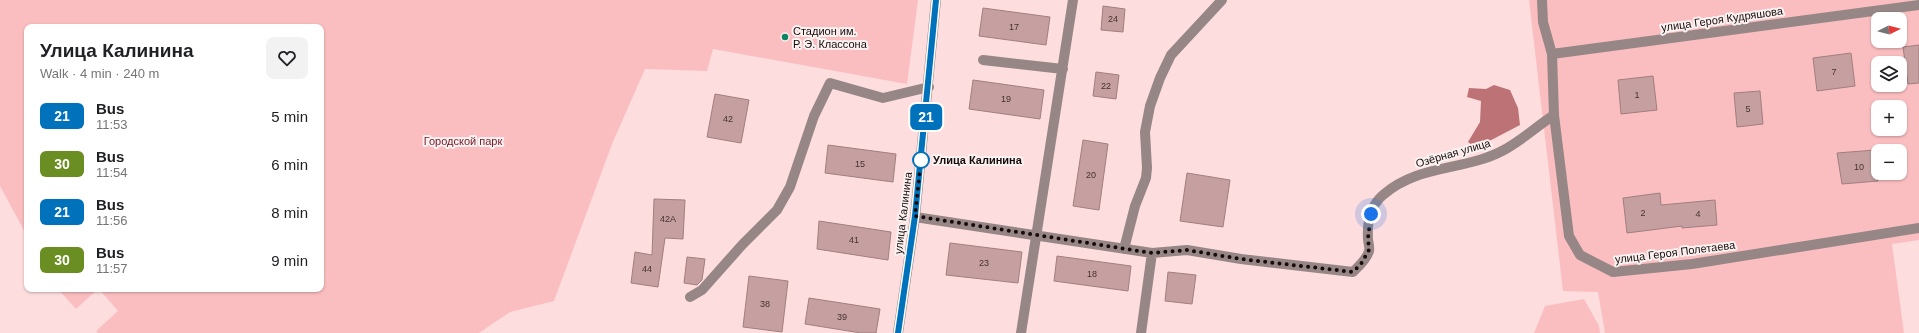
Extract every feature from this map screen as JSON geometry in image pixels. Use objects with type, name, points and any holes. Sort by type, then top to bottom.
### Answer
[{"type":"street","name":"улица Калинина","points":[[898,333],[915,216],[929,87],[936,0]]},
{"type":"street","points":[[1022,333],[1073,0]]},
{"type":"street","points":[[1124,249],[1135,206],[1146,178],[1147,168],[1145,132],[1150,106],[1160,78],[1171,55],[1222,0]]},
{"type":"street","points":[[1542,0],[1543,22],[1552,54],[1554,114]]},
{"type":"street","name":"улица Героя Кудряшова","points":[[1552,54],[1919,5]]},
{"type":"street","points":[[983,60],[1063,69]]},
{"type":"street","points":[[690,297],[702,290],[742,245],[778,210],[790,187],[814,116],[830,83],[883,98],[929,87]]},
{"type":"street","name":"улица Героя Полетаева","points":[[1554,114],[1569,236],[1580,256],[1613,272],[1692,264],[1919,228]]},
{"type":"street","name":"Озёрная улица","points":[[1152,253],[1187,250],[1241,259],[1353,272],[1361,264],[1369,250],[1368,238],[1372,206],[1384,194],[1395,186],[1417,175],[1443,167],[1479,160],[1502,151],[1554,114]]},
{"type":"street","points":[[915,216],[1152,253],[1141,333]]},
{"type":"green space","name":"Городской парк","points":[[0,0],[918,0],[907,84],[713,49],[707,71],[645,69],[612,144],[554,301],[510,312],[479,333],[98,333],[96,331],[118,311],[102,292],[324,292],[324,24],[24,24],[24,230],[0,186]]},
{"type":"green space","points":[[1529,0],[1919,0],[1919,240],[1892,244],[1904,333],[1605,333],[1598,292],[1563,291]]},
{"type":"green space","points":[[61,292],[95,292],[76,309]]},
{"type":"green space","points":[[1584,299],[1599,326],[1600,333],[1534,333],[1545,306]]},
{"type":"shaded area","points":[[1494,85],[1510,90],[1518,108],[1520,125],[1476,148],[1468,142],[1480,122],[1481,101],[1467,97],[1469,88],[1486,89]]},
{"type":"building","points":[[1103,6],[1125,9],[1123,32],[1101,30]]},
{"type":"building","points":[[983,8],[1050,17],[1046,45],[979,36]]},
{"type":"building","points":[[1919,45],[1919,83],[1908,84],[1907,56],[1904,56],[1903,48],[1907,48],[1907,46]]},
{"type":"building","points":[[1851,53],[1855,86],[1817,91],[1813,58]]},
{"type":"building","points":[[1096,72],[1119,75],[1116,99],[1093,96]]},
{"type":"building","points":[[1653,76],[1657,110],[1621,114],[1618,80]]},
{"type":"building","points":[[973,80],[1044,90],[1040,119],[969,109]]},
{"type":"building","points":[[1760,91],[1763,124],[1737,127],[1734,93]]},
{"type":"building","points":[[715,94],[749,100],[741,143],[707,137]]},
{"type":"building","points":[[1083,140],[1108,144],[1099,210],[1073,206]]},
{"type":"building","points":[[828,145],[896,154],[893,182],[825,173]]},
{"type":"building","points":[[1871,150],[1871,180],[1878,181],[1842,184],[1837,153]]},
{"type":"building","points":[[1187,173],[1230,180],[1223,227],[1180,221]]},
{"type":"building","points":[[1660,193],[1661,205],[1715,200],[1717,225],[1682,228],[1682,226],[1627,233],[1623,198]]},
{"type":"building","points":[[654,199],[685,200],[683,239],[665,238],[658,287],[631,283],[635,252],[652,255]]},
{"type":"building","points":[[819,221],[891,232],[888,260],[817,249]]},
{"type":"building","points":[[950,243],[1022,252],[1018,283],[946,275]]},
{"type":"building","points":[[1057,256],[1131,266],[1128,291],[1054,281]]},
{"type":"building","points":[[687,257],[705,259],[702,280],[697,285],[684,283]]},
{"type":"building","points":[[1168,272],[1196,275],[1192,304],[1165,301]]},
{"type":"building","points":[[749,276],[788,281],[782,332],[743,327]]},
{"type":"building","points":[[809,298],[880,309],[876,333],[861,333],[805,324]]},
{"type":"bus line","name":"21","points":[[898,333],[915,216],[929,87],[936,0]]},
{"type":"place","name":"Стадион им. Р. Э. Классона","points":[[785,37]]},
{"type":"place","name":"Улица Калинина","points":[[921,160]]},
{"type":"route","points":[[921,160],[915,216],[1152,253],[1187,250],[1241,259],[1353,272],[1361,264],[1369,250],[1368,238],[1371,214]]}]
